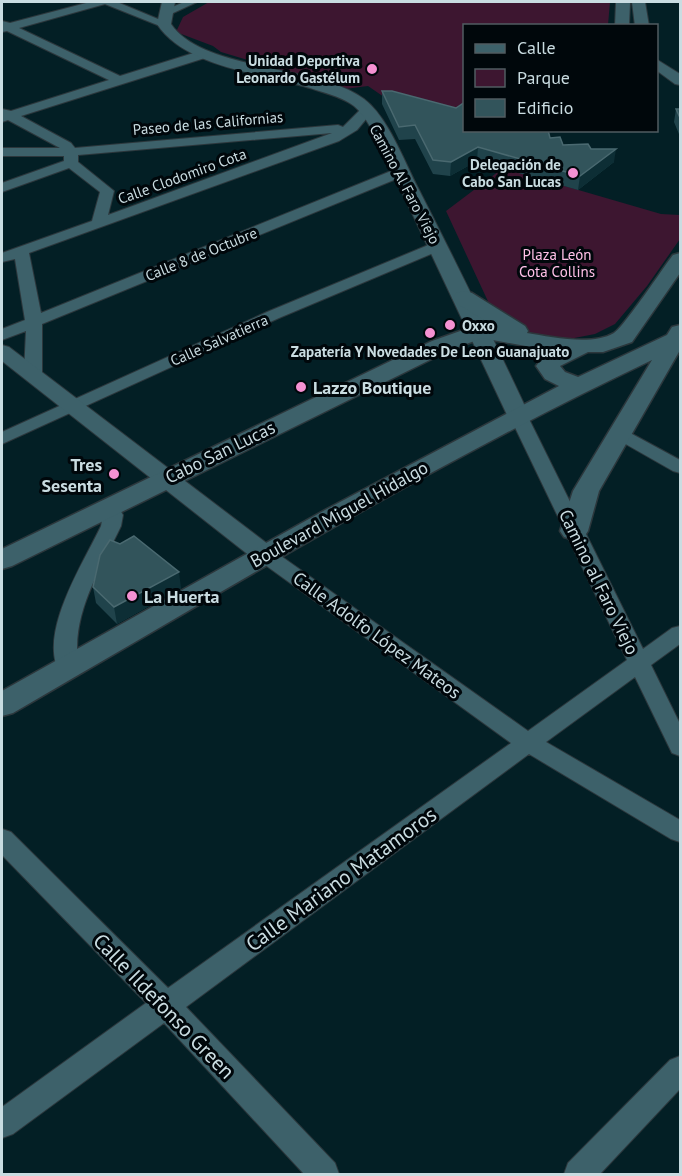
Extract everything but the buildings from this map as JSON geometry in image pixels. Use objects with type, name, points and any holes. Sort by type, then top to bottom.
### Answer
[{"type":"main road","points":[[480,331],[537,342],[581,347],[603,345],[624,337],[681,259]]},
{"type":"main road","points":[[464,298],[497,321],[537,342]]},
{"type":"main road","name":"Cabo San Lucas","points":[[2,560],[440,346],[480,331]]},
{"type":"main road","points":[[574,531],[586,491],[678,336]]},
{"type":"main road","name":"Boulevard Miguel Hidalgo","points":[[2,705],[264,554],[578,384],[678,336]]},
{"type":"main road","points":[[578,384],[558,378],[550,372],[548,366],[553,360],[581,347]]},
{"type":"street","points":[[4,27],[101,2]]},
{"type":"street","points":[[109,2],[167,12],[192,2]]},
{"type":"street","points":[[622,24],[623,2]]},
{"type":"street","points":[[639,2],[642,24]]},
{"type":"street","name":"Camino Al Faro Viejo","points":[[167,12],[171,35],[204,54],[322,87],[348,96],[361,105],[365,123],[401,172],[480,331],[519,417]]},
{"type":"street","points":[[4,27],[120,81]]},
{"type":"street","points":[[4,115],[204,54]]},
{"type":"street","points":[[658,64],[681,81]]},
{"type":"street","points":[[658,80],[681,95]]},
{"type":"street","points":[[4,115],[69,154],[107,190],[98,224]]},
{"type":"street","name":"Paseo de las Californias","points":[[2,152],[42,150],[69,154],[365,123]]},
{"type":"street","name":"Calle Clodomiro Cota","points":[[2,258],[334,138],[365,123]]},
{"type":"street","points":[[2,188],[69,154]]},
{"type":"street","name":"Calle 8 de Octubre","points":[[2,335],[401,172]]},
{"type":"street","name":"Calle Salvatierra","points":[[2,439],[273,315],[438,246]]},
{"type":"street","points":[[21,251],[34,322],[33,373]]},
{"type":"street","name":"Calle Adolfo López Mateos","points":[[2,351],[264,554],[529,743],[681,832]]},
{"type":"street","name":"Camino al Faro Viejo","points":[[519,417],[681,747]]},
{"type":"street","points":[[621,434],[681,467]]},
{"type":"street","points":[[68,667],[64,651],[66,628],[111,526],[113,515],[109,507]]},
{"type":"street","name":"Calle Mariano Matamoros","points":[[2,1124],[681,633]]},
{"type":"street","name":"Calle Ildefonso Green","points":[[2,840],[166,1005],[324,1174]]},
{"type":"street","points":[[579,1174],[681,1069]]},
{"type":"green space","name":"Unidad Deportiva Leonardo Gastélum","points":[[209,2],[610,2],[608,24],[463,24],[463,115],[384,97],[368,86],[345,89],[221,52],[213,46],[176,32],[183,17]]},
{"type":"green space","name":"Plaza León Cota Collins","points":[[503,168],[661,214],[680,215],[680,239],[647,286],[615,324],[595,334],[559,341],[526,335],[492,310],[446,211]]},
{"type":"place","name":"Unidad Deportiva Leonardo Gastélum","points":[[372,69]]},
{"type":"place","name":"Delegación de Cabo San Lucas","points":[[573,173]]},
{"type":"place","name":"Oxxo","points":[[450,325]]},
{"type":"place","name":"Zapatería Y Novedades De Leon Guanajuato","points":[[430,333]]},
{"type":"place","name":"Lazzo Boutique","points":[[301,387]]},
{"type":"place","name":"Tres Sesenta","points":[[114,474]]},
{"type":"place","name":"La Huerta","points":[[132,596]]}]
